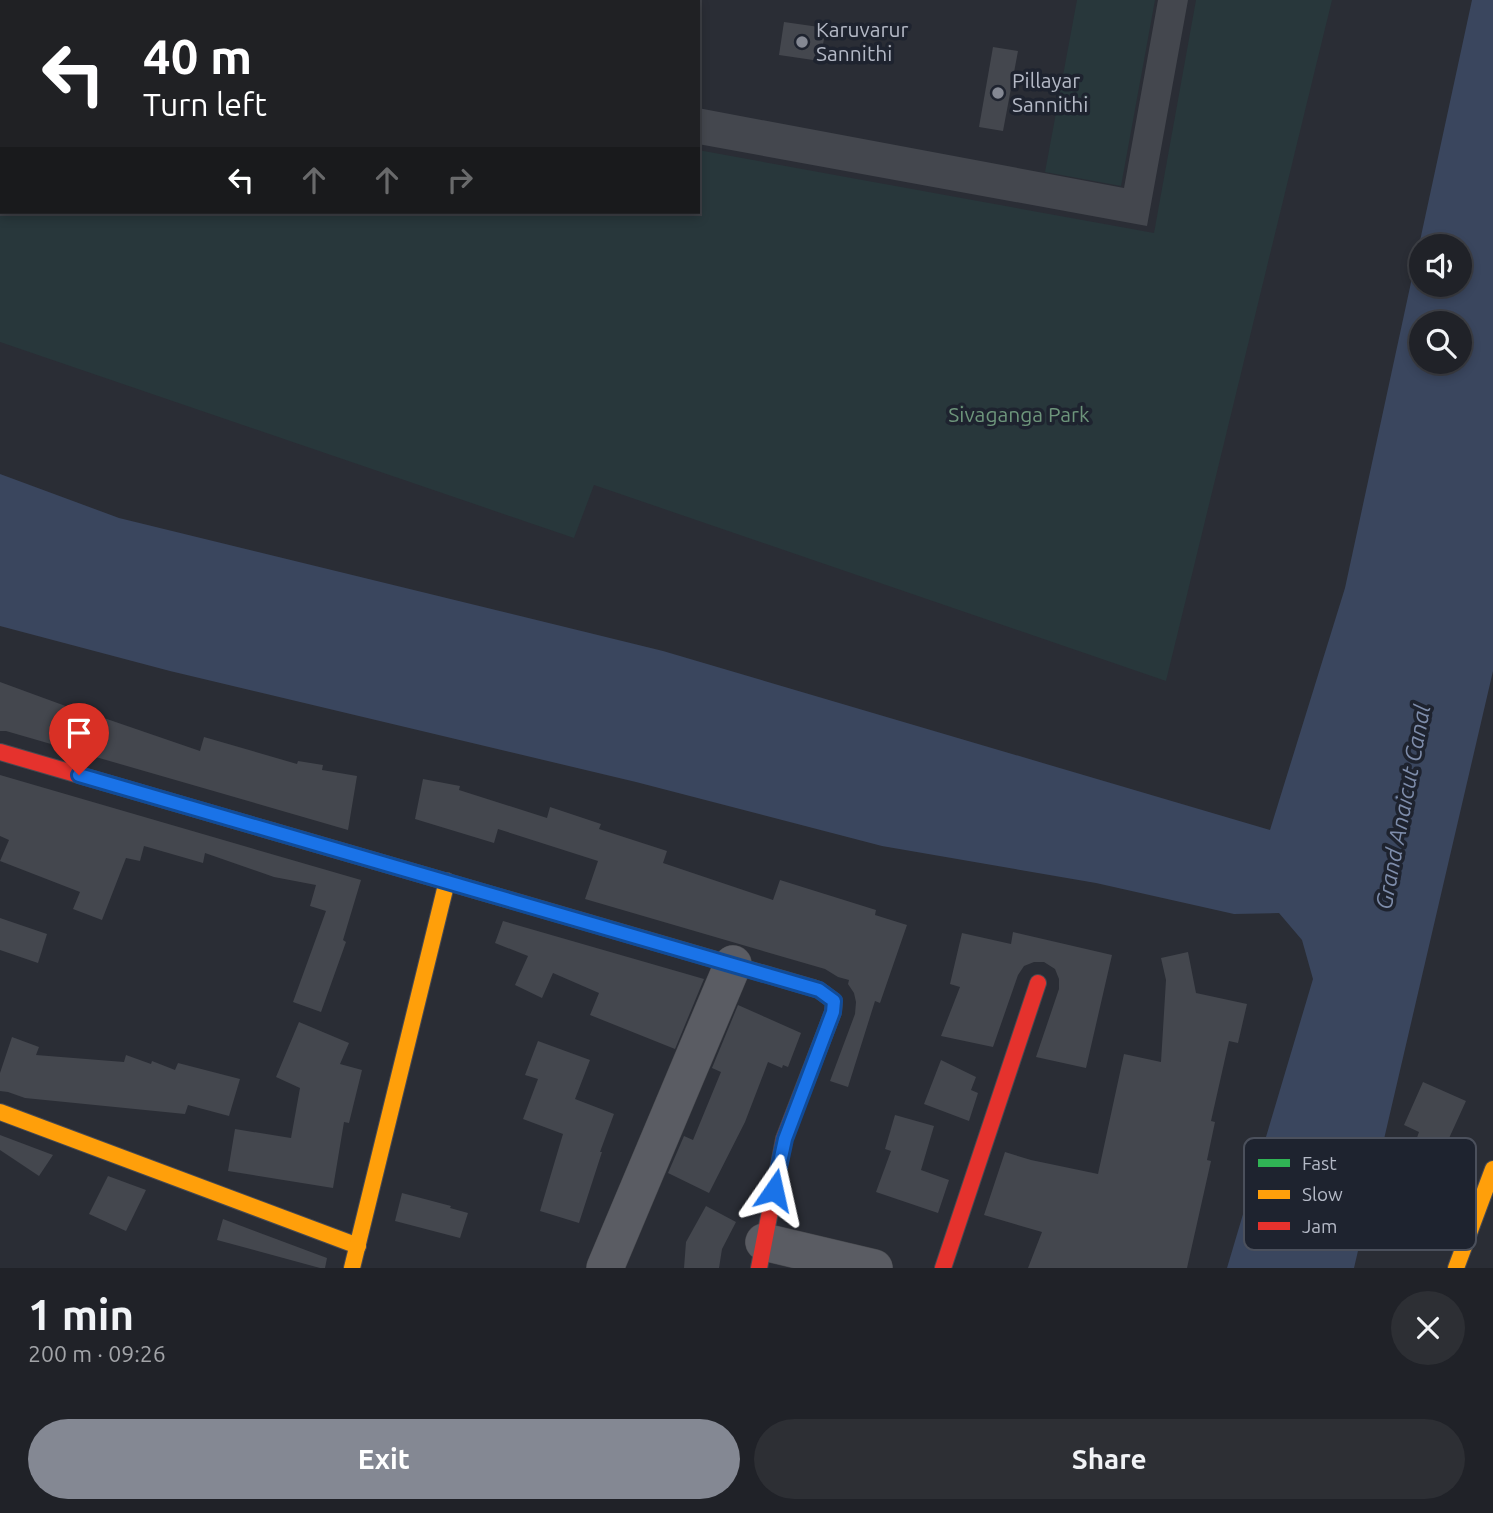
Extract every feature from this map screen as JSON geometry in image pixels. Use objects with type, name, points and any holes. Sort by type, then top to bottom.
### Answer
[{"type":"street","points":[[0,752],[819,990],[834,1001],[833,1012],[785,1139],[762,1255],[874,1268]]},
{"type":"street","points":[[352,1268],[447,881]]},
{"type":"street","points":[[605,1268],[733,964]]},
{"type":"street","points":[[943,1268],[1038,983]]},
{"type":"street","points":[[0,1112],[358,1246]]},
{"type":"street","points":[[1476,1214],[1493,1169]]},
{"type":"street","points":[[1456,1268],[1463,1250]]},
{"type":"green space","points":[[1077,0],[1155,0],[1121,186],[1045,172]]},
{"type":"green space","name":"Sivaganga Park","points":[[1196,0],[1332,0],[1166,681],[594,485],[574,538],[0,342],[0,214],[700,214],[700,150],[1154,233]]},
{"type":"water","name":"Grand Anaicut Canal","points":[[1472,0],[1493,0],[1493,671],[1384,1138],[1266,1138],[1313,979],[1302,940],[1279,913],[1234,914],[1096,883],[882,846],[636,782],[170,671],[0,626],[0,474],[119,518],[663,651],[1270,830],[1345,588],[1409,292],[1409,297],[1472,297],[1472,234],[1421,234]]},
{"type":"water","points":[[1244,1211],[1244,1250],[1358,1250],[1354,1268],[1227,1268]]},
{"type":"building","points":[[1158,0],[1188,0],[1147,226],[700,144],[700,108],[1124,188]]},
{"type":"building","name":"Karuvarur Sannithi","points":[[784,22],[826,28],[820,61],[779,55]]},
{"type":"building","name":"Pillayar Sannithi","points":[[993,47],[1018,51],[1003,131],[979,127]]},
{"type":"building","points":[[0,682],[200,751],[204,737],[297,764],[298,761],[323,765],[322,770],[357,776],[348,830],[0,731]]},
{"type":"building","points":[[0,775],[361,880],[343,940],[346,942],[321,1012],[293,1002],[326,911],[310,906],[316,885],[274,877],[205,853],[203,863],[144,846],[140,861],[126,858],[102,920],[73,909],[80,892],[0,861],[9,840],[0,836]]},
{"type":"building","points":[[423,779],[460,786],[459,790],[547,818],[550,807],[601,824],[599,829],[667,851],[663,863],[773,900],[780,880],[876,910],[875,915],[907,925],[880,1003],[875,1001],[848,1087],[830,1081],[855,1014],[856,1002],[848,984],[849,980],[825,969],[585,899],[598,861],[498,829],[494,843],[415,819]]},
{"type":"building","points":[[0,918],[47,934],[38,963],[0,950]]},
{"type":"building","points":[[503,921],[704,979],[675,1049],[590,1015],[599,993],[553,973],[542,998],[515,985],[528,956],[495,943]]},
{"type":"building","points":[[1013,932],[1112,955],[1086,1068],[1036,1057],[1059,989],[1055,969],[1044,962],[1024,966],[1018,975],[993,1047],[941,1036],[960,987],[950,984],[962,933],[1011,944]]},
{"type":"building","points":[[1188,952],[1196,993],[1247,1004],[1238,1043],[1229,1041],[1211,1121],[1215,1122],[1207,1160],[1211,1161],[1187,1268],[1028,1268],[1042,1232],[984,1215],[1005,1152],[1098,1174],[1124,1054],[1161,1062],[1166,980],[1161,958]]},
{"type":"building","points":[[738,1005],[801,1033],[788,1067],[783,1065],[782,1068],[768,1062],[745,1122],[709,1193],[668,1173],[684,1136],[693,1140],[721,1072],[712,1068]]},
{"type":"building","points":[[299,1022],[349,1043],[340,1064],[362,1070],[349,1123],[344,1122],[333,1188],[228,1171],[235,1129],[291,1138],[300,1088],[276,1077]]},
{"type":"building","points":[[12,1037],[39,1047],[36,1055],[124,1062],[126,1055],[175,1070],[178,1063],[240,1079],[229,1116],[188,1105],[185,1114],[25,1098],[0,1091],[0,1073]]},
{"type":"building","points":[[538,1041],[590,1060],[575,1099],[614,1114],[579,1223],[540,1211],[563,1134],[523,1119],[538,1079],[525,1075]]},
{"type":"building","points":[[941,1060],[976,1077],[971,1090],[978,1093],[969,1121],[924,1104]]},
{"type":"building","points":[[1423,1082],[1466,1101],[1449,1138],[1417,1138],[1419,1132],[1404,1125]]},
{"type":"building","points":[[895,1115],[934,1126],[921,1170],[949,1180],[938,1213],[876,1192],[891,1151],[885,1149]]},
{"type":"building","points":[[0,1135],[53,1155],[39,1176],[0,1150]]},
{"type":"building","points":[[108,1176],[146,1190],[126,1231],[89,1214]]},
{"type":"building","points":[[402,1193],[468,1213],[460,1238],[395,1221]]},
{"type":"building","points":[[706,1206],[736,1222],[722,1249],[719,1268],[684,1268],[686,1242]]},
{"type":"building","points":[[223,1219],[327,1258],[325,1268],[217,1240]]},
{"type":"traffic: fast","points":[[272,831],[813,988]]},
{"type":"traffic: slow","points":[[352,1268],[447,881]]},
{"type":"traffic: slow","points":[[0,1112],[358,1246]]},
{"type":"traffic: slow","points":[[1476,1214],[1493,1169]]},
{"type":"traffic: slow","points":[[1456,1268],[1463,1250]]},
{"type":"traffic: jam","points":[[0,752],[272,831]]},
{"type":"traffic: jam","points":[[943,1268],[1038,983]]},
{"type":"traffic: jam","points":[[759,1268],[784,1139],[833,1012],[834,1001],[813,988]]},
{"type":"place","name":"Karuvarur Sannithi","points":[[802,42]]},
{"type":"place","name":"Pillayar Sannithi","points":[[998,93]]},
{"type":"route","points":[[79,775],[819,990],[834,1001],[833,1012],[785,1139],[774,1190]]}]
